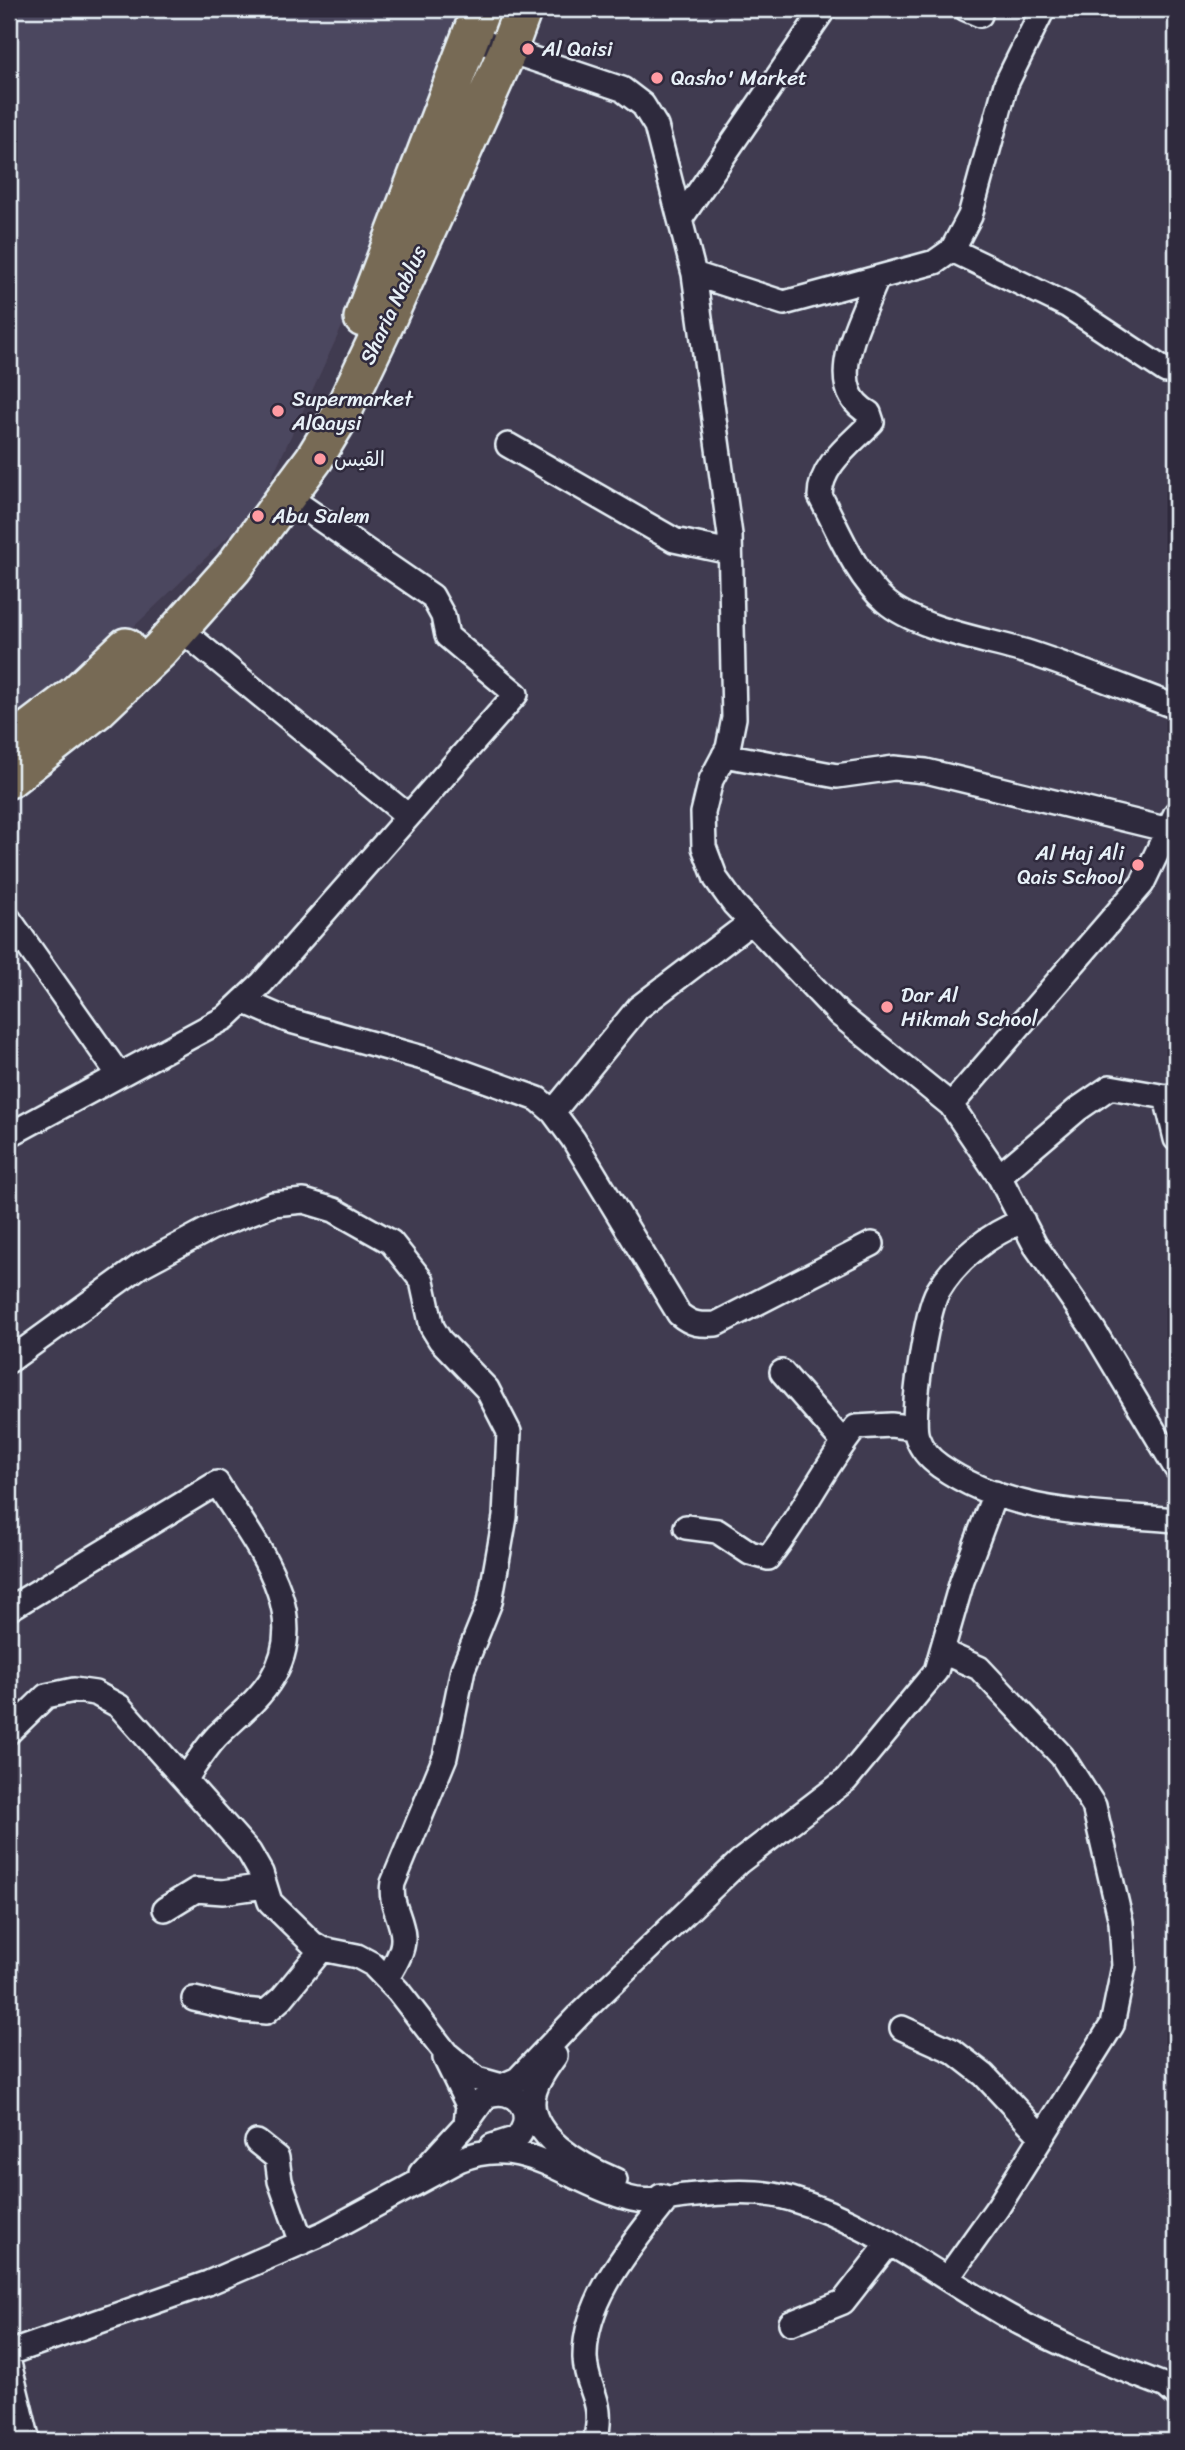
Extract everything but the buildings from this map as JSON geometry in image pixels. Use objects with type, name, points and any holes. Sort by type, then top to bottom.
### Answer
[{"type":"main road","name":"Sharia Nablus","points":[[9,779],[96,711],[179,628],[233,568],[287,496],[342,413],[507,52],[523,9]]},
{"type":"main road","name":"Sharia Nablus","points":[[9,745],[75,695],[144,630],[250,513],[286,462],[362,322],[475,23]]},
{"type":"street","points":[[681,218],[824,9]]},
{"type":"street","points":[[694,274],[785,303],[935,262],[952,250],[970,216],[1006,85],[1043,9]]},
{"type":"street","points":[[475,23],[507,52],[622,89],[643,104],[656,126],[694,274],[730,552],[734,718],[724,755],[706,796],[702,830],[704,847],[716,879],[751,922],[840,1015],[951,1105],[999,1176],[1035,1245],[1093,1329],[1173,1456]]},
{"type":"street","points":[[952,250],[1068,306],[1166,371]]},
{"type":"street","points":[[877,278],[846,365],[849,397],[857,407],[869,413],[872,422],[830,465],[820,487],[820,496],[861,573],[893,607],[927,622],[962,636],[1029,653],[1176,707]]},
{"type":"street","points":[[508,445],[674,540],[730,552]]},
{"type":"street","points":[[9,1135],[225,1018],[516,694],[447,636],[443,616],[432,596],[287,496]]},
{"type":"street","points":[[179,628],[408,816]]},
{"type":"street","points":[[724,755],[830,776],[894,768],[926,771],[1173,822],[1142,884],[951,1105]]},
{"type":"street","points":[[9,919],[119,1076]]},
{"type":"street","points":[[552,1112],[638,1008],[751,922]]},
{"type":"street","points":[[243,1001],[286,1020],[430,1059],[538,1099],[552,1112],[580,1151],[679,1314],[698,1326],[716,1324],[872,1244]]},
{"type":"street","points":[[999,1176],[1078,1109],[1110,1087],[1171,1096],[1176,1139]]},
{"type":"street","points":[[9,1361],[140,1266],[211,1228],[282,1203],[318,1204],[368,1229],[391,1242],[422,1280],[432,1327],[440,1340],[487,1389],[509,1432],[505,1517],[490,1602],[463,1669],[445,1757],[393,1883],[392,1904],[403,1935],[399,1954],[387,1978]]},
{"type":"street","points":[[1023,1221],[979,1245],[947,1278],[933,1301],[928,1314],[915,1428],[923,1449],[940,1466],[995,1493],[1036,1508],[1176,1520]]},
{"type":"street","points":[[782,1373],[843,1442]]},
{"type":"street","points":[[686,1527],[717,1531],[750,1553],[768,1558],[820,1484],[843,1442],[856,1427],[891,1425],[915,1428]]},
{"type":"street","points":[[9,1609],[217,1483],[280,1588],[286,1618],[284,1652],[272,1679],[214,1739],[185,1780]]},
{"type":"street","points":[[9,1732],[46,1696],[83,1690],[119,1706],[256,1861],[278,1913],[322,1949],[357,1956],[387,1978],[437,2043],[477,2079],[502,2086],[518,2079],[598,1996],[739,1862],[846,1780],[936,1671],[962,1581],[995,1493]]},
{"type":"street","points":[[943,1652],[979,1668],[1062,1756],[1094,1807],[1121,1922],[1124,1966],[1112,2025],[1042,2137],[948,2277]]},
{"type":"street","points":[[165,1909],[196,1890],[223,1892],[265,1886]]},
{"type":"street","points":[[194,1999],[266,2012],[282,1998],[322,1949]]},
{"type":"street","points":[[598,1996],[540,2079],[534,2093],[532,2109],[540,2126],[572,2156],[602,2175],[668,2198]]},
{"type":"street","points":[[902,2028],[953,2051],[984,2075],[1042,2137]]},
{"type":"street","points":[[437,2043],[468,2105],[466,2125]]},
{"type":"street","points":[[9,2353],[208,2283],[302,2243],[405,2190],[479,2151],[517,2138],[526,2124],[524,2107],[511,2094],[494,2093],[479,2102],[466,2125],[405,2190]]},
{"type":"street","points":[[257,2142],[277,2158],[280,2181],[302,2243]]},
{"type":"street","points":[[479,2151],[525,2153],[598,2189],[634,2200],[754,2193],[790,2198],[827,2212],[889,2243],[1005,2314],[1068,2347],[1166,2386],[1176,2395]]},
{"type":"street","points":[[595,2441],[600,2414],[585,2358],[597,2303],[628,2251],[668,2198]]},
{"type":"street","points":[[791,2323],[843,2302],[889,2243]]},
{"type":"street","points":[[9,2363],[29,2441]]},
{"type":"shaded area","points":[[9,9],[490,9],[257,509],[9,746]]},
{"type":"place","name":"Al Qaisi","points":[[528,49]]},
{"type":"place","name":"Qasho' Market","points":[[657,78]]},
{"type":"place","name":"Supermarket AlQaysi","points":[[278,411]]},
{"type":"place","name":"القيس","points":[[320,459]]},
{"type":"place","name":"Abu Salem","points":[[258,516]]},
{"type":"place","name":"Al Haj Ali Qais School","points":[[1138,865]]},
{"type":"place","name":"Dar Al Hikmah School","points":[[887,1007]]}]
